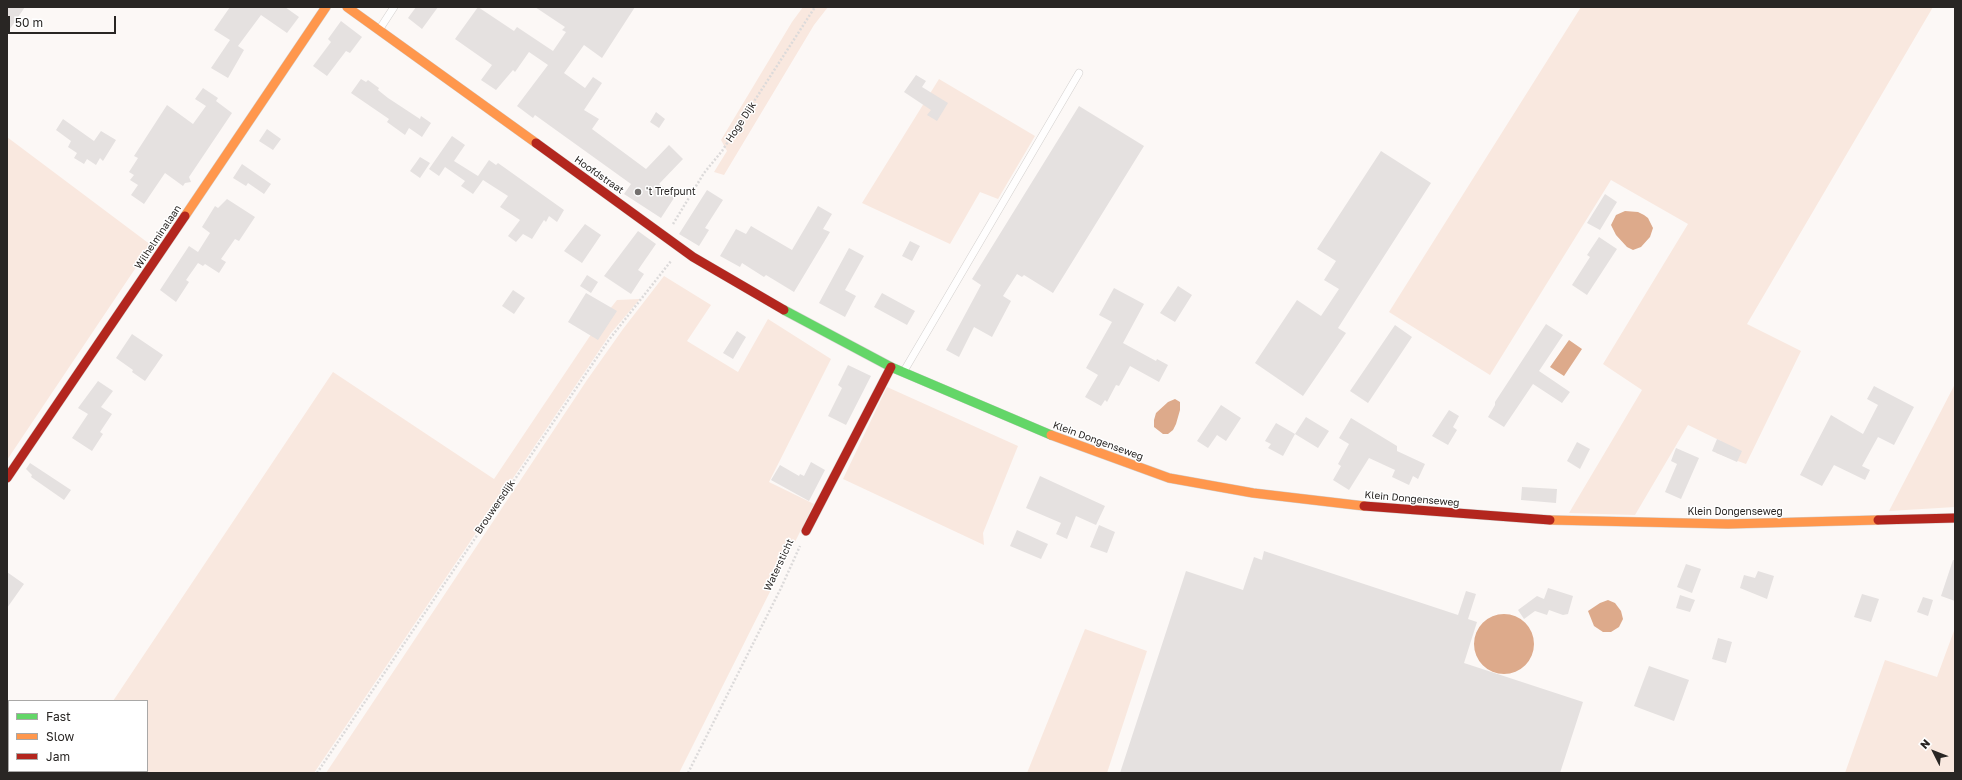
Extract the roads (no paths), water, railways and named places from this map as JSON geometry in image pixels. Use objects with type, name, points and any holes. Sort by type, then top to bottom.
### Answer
[{"type":"street","name":"Wilhelminalaan","points":[[7,478],[326,7]]},
{"type":"street","name":"Hoofdstraat","points":[[347,7],[666,236],[693,257],[757,295],[891,367]]},
{"type":"street","name":"Klein Dongenseweg","points":[[891,367],[975,404],[1074,444],[1169,478],[1253,493],[1347,505],[1544,520],[1728,524],[1955,518]]},
{"type":"street","name":"Watersticht","points":[[806,531],[891,367]]},
{"type":"lane","points":[[379,30],[394,7]]},
{"type":"lane","points":[[904,372],[1079,73]]},
{"type":"place","name":"'t Trefpunt","points":[[638,192]]}]
